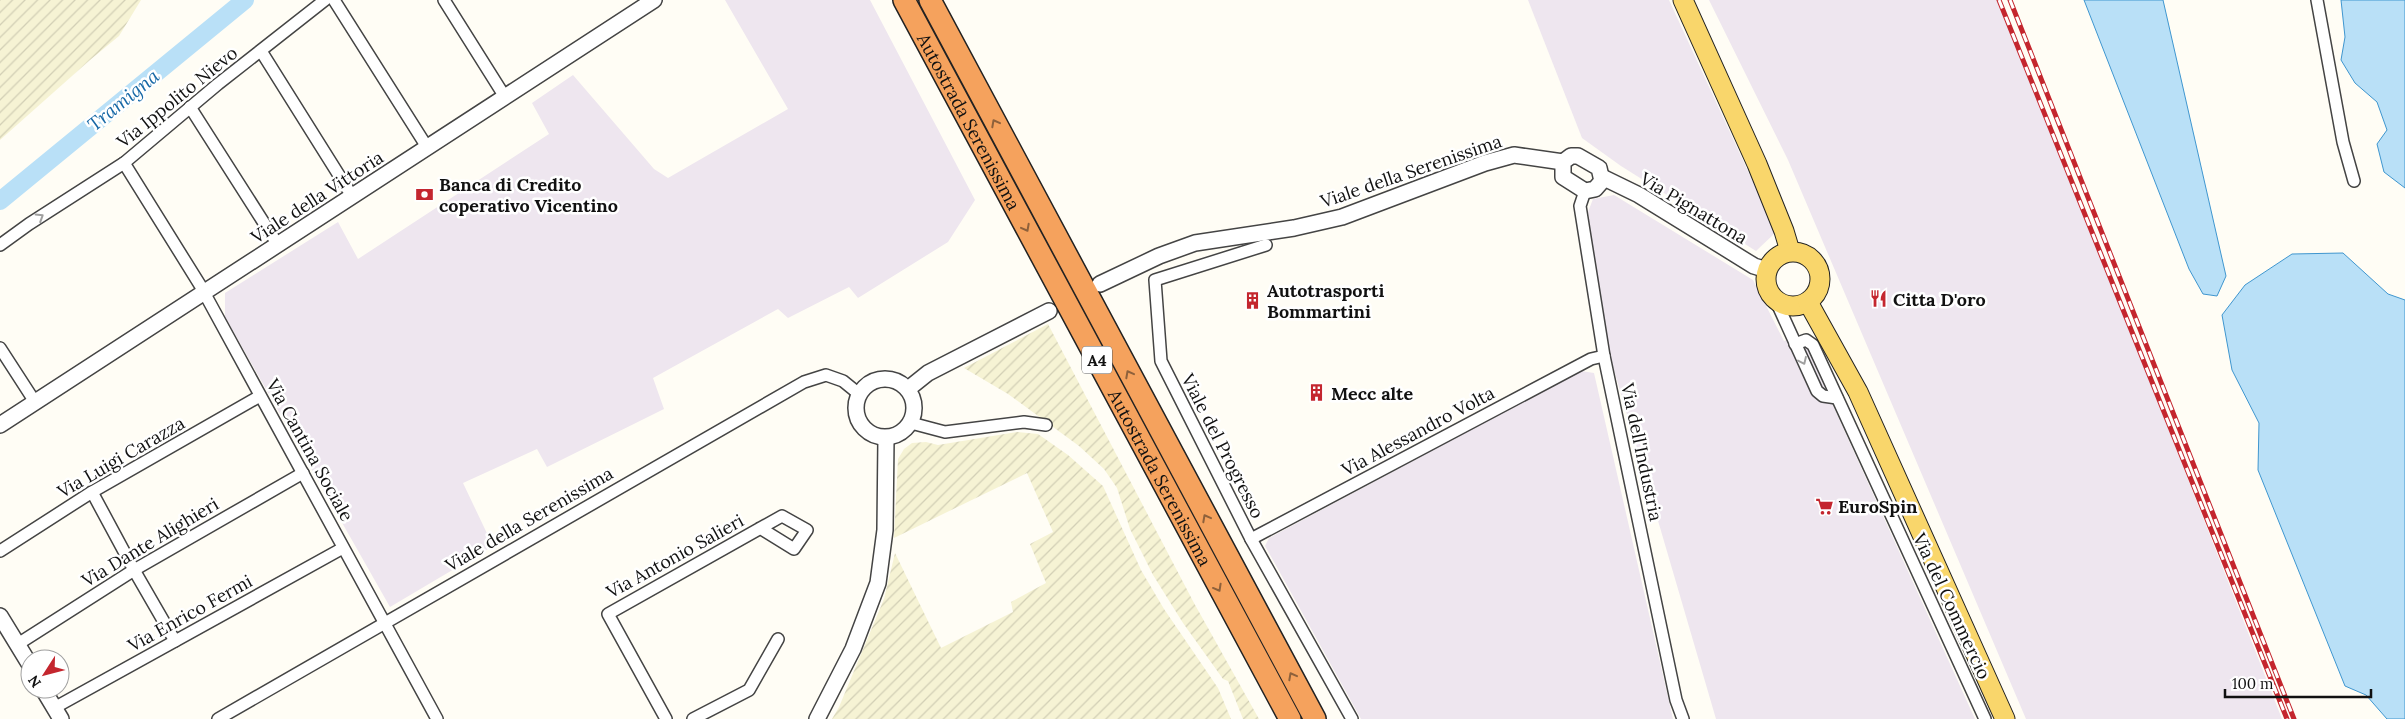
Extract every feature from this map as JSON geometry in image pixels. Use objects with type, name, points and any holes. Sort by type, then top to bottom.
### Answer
[{"type":"highway","name":"Autostrada Serenissima","points":[[904,0],[1290,719]]},
{"type":"highway","name":"Autostrada Serenissima","points":[[930,0],[1315,719]]},
{"type":"main road","points":[[1683,0],[1757,164],[1790,251]]},
{"type":"main road","points":[[1790,251],[1809,256],[1818,266],[1820,286],[1808,302],[1792,306],[1776,300],[1768,290],[1766,283],[1767,270],[1773,259],[1790,251]]},
{"type":"main road","points":[[1808,302],[1858,392],[2005,719]]},
{"type":"street","name":"Via Ippolito Nievo","points":[[204,293],[124,163],[190,107],[325,0]]},
{"type":"street","points":[[334,0],[427,147]]},
{"type":"street","points":[[444,0],[505,97]]},
{"type":"street","name":"Viale della Vittoria","points":[[0,425],[654,0]]},
{"type":"street","points":[[2317,0],[2342,142],[2354,181]]},
{"type":"street","points":[[261,51],[352,196]]},
{"type":"street","points":[[190,107],[278,245]]},
{"type":"street","name":"Viale della Serenissima","points":[[1100,284],[1159,256],[1195,243],[1294,228],[1342,217],[1485,163],[1514,154],[1563,162]]},
{"type":"street","points":[[1578,156],[1599,168],[1602,177],[1602,182],[1595,189],[1584,191],[1563,177],[1563,162],[1568,157],[1578,156]]},
{"type":"street","points":[[0,245],[29,224],[124,163]]},
{"type":"street","name":"Via Pignattona","points":[[1602,177],[1639,195],[1754,266],[1767,270]]},
{"type":"street","name":"Via dell'Industria","points":[[1584,191],[1580,206],[1604,356],[1676,700],[1683,719]]},
{"type":"street","name":"Viale del Progresso","points":[[1266,245],[1155,280],[1161,361],[1251,539],[1352,719]]},
{"type":"street","name":"Via Cantina Sociale","points":[[204,293],[436,719]]},
{"type":"street","name":"Via del Commercio","points":[[1776,300],[1795,344],[1806,340],[1813,345],[1985,719]]},
{"type":"street","points":[[908,389],[928,373],[1049,311]]},
{"type":"street","points":[[0,348],[36,402]]},
{"type":"street","name":"Via Alessandro Volta","points":[[1251,539],[1591,359],[1604,356]]},
{"type":"street","name":"Viale della Serenissima","points":[[218,719],[816,376],[832,376],[843,381],[859,394]]},
{"type":"street","points":[[882,378],[892,379],[908,389],[915,405],[911,423],[905,431],[896,436],[886,438],[876,436],[867,431],[860,423],[856,409],[859,394],[873,381],[882,378]]},
{"type":"street","name":"Via Luigi Carazza","points":[[0,551],[92,492],[260,396]]},
{"type":"street","points":[[911,423],[945,432],[1024,422],[1046,425]]},
{"type":"street","points":[[817,719],[852,649],[878,583],[885,530],[886,438]]},
{"type":"street","name":"Via Dante Alighieri","points":[[18,644],[134,570],[303,473]]},
{"type":"street","points":[[92,492],[134,570],[175,640]]},
{"type":"street","name":"Via Antonio Salieri","points":[[666,719],[608,614],[760,528]]},
{"type":"street","name":"Via Enrico Fermi","points":[[58,714],[175,640],[343,548]]},
{"type":"street","points":[[0,616],[21,649]]},
{"type":"street","points":[[694,719],[749,690],[778,639]]},
{"type":"street","points":[[49,699],[58,714]]},
{"type":"shaded area","points":[[0,0],[141,0],[119,36],[0,140]]},
{"type":"shaded area","points":[[725,0],[870,0],[975,200],[948,242],[858,298],[849,287],[788,318],[778,309],[653,378],[664,409],[547,467],[537,449],[463,483],[493,546],[390,607],[225,317],[225,293],[338,222],[358,259],[549,134],[532,103],[573,75],[654,169],[668,178],[788,109]]},
{"type":"shaded area","points":[[1528,0],[1669,0],[1776,232],[1756,251],[1621,166],[1582,138]]},
{"type":"shaded area","points":[[1709,0],[2000,0],[2282,719],[2026,719],[1788,160]]},
{"type":"shaded area","points":[[1614,195],[1753,280],[1784,341],[1801,335],[1975,719],[1716,719],[1604,336],[1588,212],[1593,199]]},
{"type":"shaded area","points":[[1048,324],[1194,603],[1259,719],[1243,719],[1228,681],[1223,679],[1183,623],[1153,575],[1130,529],[1117,488],[1104,469],[1079,446],[1008,394],[964,368]]},
{"type":"shaded area","points":[[1581,371],[1594,373],[1673,719],[1361,719],[1265,546],[1269,538]]},
{"type":"shaded area","points":[[1017,432],[1038,434],[1068,455],[1103,486],[1141,570],[1164,609],[1218,688],[1231,719],[832,719],[839,707],[884,599],[895,553],[941,648],[1013,612],[1011,602],[1046,583],[1030,544],[1053,532],[1027,473],[894,538],[898,459],[904,449],[912,443],[926,442],[938,445]]},
{"type":"water","points":[[2084,0],[2163,0],[2226,276],[2217,296],[2203,294],[2189,269]]},
{"type":"water","points":[[2341,0],[2405,0],[2405,188],[2384,172],[2377,144],[2387,130],[2377,102],[2355,83],[2341,60],[2345,37]]},
{"type":"water","points":[[2343,253],[2388,294],[2405,300],[2405,719],[2387,719],[2366,695],[2345,686],[2258,470],[2259,423],[2232,370],[2222,315],[2245,285],[2292,254]]},
{"type":"waterway","name":"Tramigna","points":[[0,201],[245,0]]},
{"type":"railway","points":[[1999,0],[2287,719]]},
{"type":"railway","points":[[2010,0],[2294,719]]},
{"type":"place","name":"Banca di Credito coperativo Vicentino","points":[[425,194]]},
{"type":"place","name":"Citta D'oro","points":[[1879,299]]},
{"type":"place","name":"Autotrasporti Bommartini","points":[[1253,300]]},
{"type":"place","name":"Mecc alte","points":[[1317,393]]},
{"type":"place","name":"EuroSpin","points":[[1824,506]]}]
